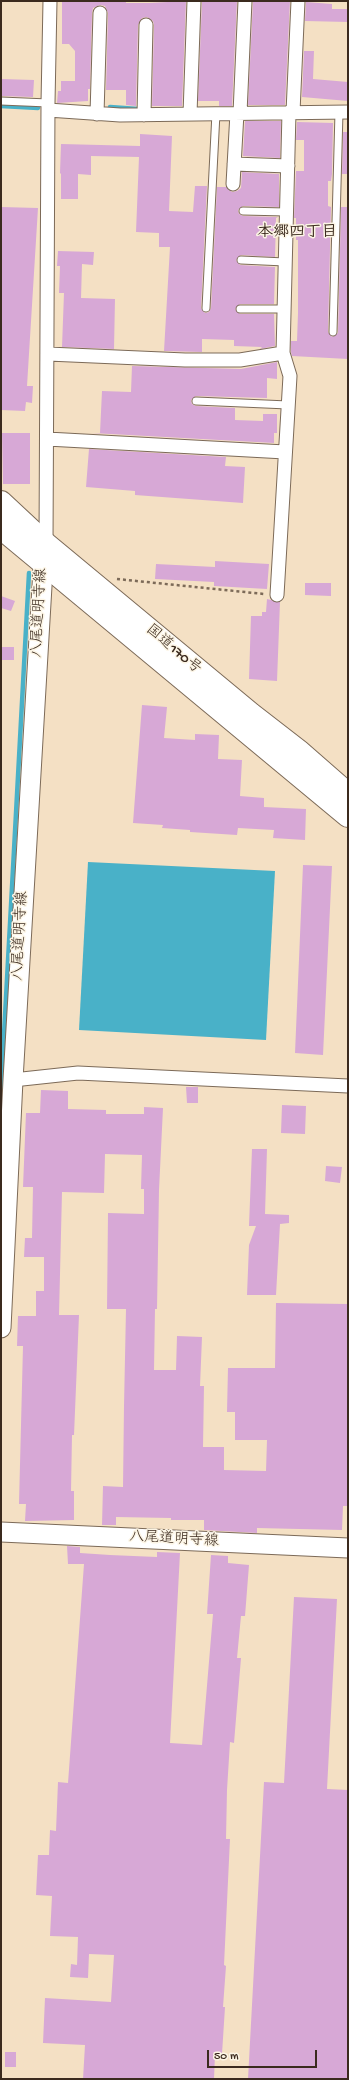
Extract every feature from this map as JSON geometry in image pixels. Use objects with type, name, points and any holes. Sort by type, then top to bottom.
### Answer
[{"type":"highway","name":"国道170号","points":[[1,502],[44,553],[348,816]]},
{"type":"highway","name":"国道170号","points":[[1,528],[99,588],[251,714],[300,752],[348,794]]},
{"type":"main road","name":"八尾道明寺線","points":[[1,1328],[4,1189],[13,1080],[44,553]]},
{"type":"main road","name":"八尾道明寺線","points":[[1,1532],[348,1548]]},
{"type":"street","points":[[44,553],[48,354],[48,107],[50,1]]},
{"type":"street","points":[[190,111],[194,1]]},
{"type":"street","points":[[233,184],[240,111],[245,1]]},
{"type":"street","points":[[277,595],[290,376],[283,353],[286,212],[298,1]]},
{"type":"street","points":[[97,114],[100,12]]},
{"type":"street","points":[[144,111],[146,25]]},
{"type":"street","points":[[48,107],[97,114],[144,111],[190,111],[216,113],[240,111],[344,112]]},
{"type":"street","points":[[234,164],[288,166]]},
{"type":"street","points":[[48,354],[185,360],[240,360],[283,353]]},
{"type":"street","points":[[47,439],[285,452]]},
{"type":"street","points":[[13,1080],[78,1073],[348,1086]]},
{"type":"lane","points":[[1,101],[48,107]]},
{"type":"lane","points":[[333,332],[344,112]]},
{"type":"lane","points":[[206,308],[216,113]]},
{"type":"lane","points":[[242,211],[286,212]]},
{"type":"lane","points":[[241,260],[285,262]]},
{"type":"lane","points":[[240,309],[284,309]]},
{"type":"lane","points":[[196,401],[288,405]]},
{"type":"path","points":[[99,588],[108,579],[277,595]]},
{"type":"water","points":[[88,862],[275,871],[266,1040],[79,1030]]},
{"type":"building","points":[[62,1],[126,1],[126,3],[149,3],[186,1],[182,106],[152,106],[154,25],[153,21],[147,17],[142,18],[138,25],[136,106],[126,105],[126,90],[106,90],[108,13],[105,6],[100,5],[93,8],[92,13],[90,89],[88,89],[88,101],[57,103],[58,91],[61,91],[61,81],[75,81],[75,51],[69,44],[62,44]]},
{"type":"building","points":[[202,1],[237,1],[232,106],[219,106],[219,101],[198,101]]},
{"type":"building","points":[[253,1],[290,1],[285,105],[248,105]]},
{"type":"building","points":[[306,2],[332,4],[332,9],[348,9],[348,22],[305,21]]},
{"type":"building","points":[[304,51],[314,51],[313,79],[348,82],[348,101],[302,97]]},
{"type":"building","points":[[1,79],[34,80],[33,97],[1,96]]},
{"type":"building","points":[[245,121],[281,121],[280,158],[243,156]]},
{"type":"building","points":[[297,122],[333,123],[332,174],[331,181],[328,181],[328,206],[331,207],[328,332],[332,337],[338,333],[341,207],[348,207],[348,359],[292,356],[291,352],[291,341],[297,341],[298,313],[298,240],[296,240],[296,218],[294,218],[296,171],[304,171],[304,140],[296,140]]},
{"type":"building","points":[[343,132],[348,132],[348,174],[342,174]]},
{"type":"building","points":[[140,134],[172,136],[169,211],[193,212],[195,186],[207,186],[201,308],[205,313],[209,312],[211,308],[217,187],[226,187],[232,192],[237,191],[241,188],[242,172],[279,174],[279,207],[243,206],[238,210],[239,214],[243,216],[278,217],[276,218],[275,257],[241,255],[236,260],[240,265],[275,267],[274,304],[240,304],[235,309],[240,314],[274,314],[275,346],[260,349],[262,347],[234,346],[234,340],[202,339],[202,352],[164,351],[170,247],[159,247],[159,233],[136,232],[139,157],[91,156],[91,175],[78,174],[78,199],[61,199],[61,144],[140,146]]},
{"type":"building","points":[[1,207],[38,208],[27,386],[33,386],[32,403],[26,402],[25,411],[1,410]]},
{"type":"building","points":[[58,251],[94,252],[93,265],[82,264],[81,298],[115,299],[114,349],[62,347],[64,293],[59,293],[60,266],[57,266]]},
{"type":"building","points":[[277,362],[277,379],[267,378],[267,398],[196,396],[191,400],[192,404],[196,406],[235,408],[235,420],[263,421],[263,414],[277,414],[277,433],[274,433],[274,443],[92,433],[100,433],[102,391],[131,392],[132,366],[241,369]]},
{"type":"building","points":[[2,433],[30,433],[30,484],[3,484]]},
{"type":"building","points":[[89,449],[226,457],[225,466],[245,467],[243,503],[135,495],[135,491],[86,487]]},
{"type":"building","points":[[215,561],[269,564],[267,589],[214,586],[214,582],[155,579],[156,564],[215,567]]},
{"type":"building","points":[[305,583],[331,583],[331,596],[305,595]]},
{"type":"building","points":[[1,596],[15,601],[11,611],[1,608]]},
{"type":"building","points":[[267,599],[280,602],[277,681],[249,679],[251,616],[262,616],[262,612],[266,612]]},
{"type":"building","points":[[1,647],[14,647],[14,660],[1,660]]},
{"type":"building","points":[[142,705],[167,707],[164,738],[195,740],[195,734],[219,735],[218,759],[242,760],[240,796],[264,798],[264,807],[306,809],[305,840],[273,838],[274,830],[238,828],[237,835],[190,832],[190,830],[162,828],[163,825],[133,823]]},
{"type":"building","points":[[303,865],[332,866],[323,1055],[295,1053]]},
{"type":"building","points":[[186,1087],[198,1087],[198,1103],[187,1103]]},
{"type":"building","points":[[41,1090],[68,1091],[68,1109],[106,1110],[106,1114],[144,1114],[144,1107],[163,1108],[154,1370],[176,1370],[177,1336],[202,1337],[200,1386],[204,1386],[203,1447],[224,1447],[224,1470],[266,1471],[267,1440],[235,1440],[235,1412],[227,1412],[228,1368],[275,1368],[276,1303],[348,1304],[348,1506],[343,1506],[342,1530],[257,1528],[257,1533],[204,1530],[204,1520],[171,1520],[171,1518],[116,1517],[116,1525],[102,1525],[103,1486],[123,1487],[126,1309],[107,1309],[108,1213],[144,1214],[144,1189],[141,1189],[142,1155],[105,1154],[104,1193],[62,1192],[59,1315],[79,1315],[74,1435],[72,1435],[71,1491],[74,1491],[74,1520],[25,1521],[26,1504],[19,1504],[23,1346],[17,1346],[18,1316],[36,1316],[36,1291],[44,1291],[44,1257],[24,1257],[25,1238],[32,1238],[33,1187],[23,1187],[26,1113],[40,1113]]},
{"type":"building","points":[[282,1105],[306,1106],[305,1134],[281,1133]]},
{"type":"building","points":[[252,1149],[267,1149],[265,1214],[289,1215],[289,1223],[280,1224],[276,1295],[247,1295],[249,1245],[256,1226],[249,1226]]},
{"type":"building","points":[[326,1166],[342,1167],[340,1183],[325,1181]]},
{"type":"building","points":[[67,1546],[80,1547],[80,1553],[110,1555],[157,1557],[157,1552],[180,1553],[170,1743],[202,1745],[213,1614],[207,1614],[211,1555],[228,1556],[228,1563],[249,1565],[245,1616],[241,1616],[237,1658],[241,1658],[234,1743],[230,1742],[226,1839],[230,1839],[224,1965],[226,1966],[223,2007],[225,2007],[222,2054],[215,2054],[214,2079],[83,2079],[85,2045],[43,2043],[45,1998],[111,2002],[114,1955],[89,1954],[88,1978],[70,1977],[71,1964],[77,1965],[78,1937],[50,1936],[52,1896],[36,1895],[38,1855],[49,1855],[50,1830],[56,1831],[58,1782],[68,1783],[84,1564],[68,1564]]},
{"type":"building","points":[[294,1597],[337,1599],[327,1789],[348,1790],[348,2079],[248,2079],[264,1782],[284,1783]]},
{"type":"building","points":[[5,2052],[16,2052],[16,2067],[5,2067]]},
{"type":"waterway","points":[[1,106],[38,108]]},
{"type":"waterway","points":[[110,107],[138,109]]},
{"type":"waterway","points":[[1,1090],[29,573]]},
{"type":"district","name":"本郷四丁目","points":[[297,234]]}]
